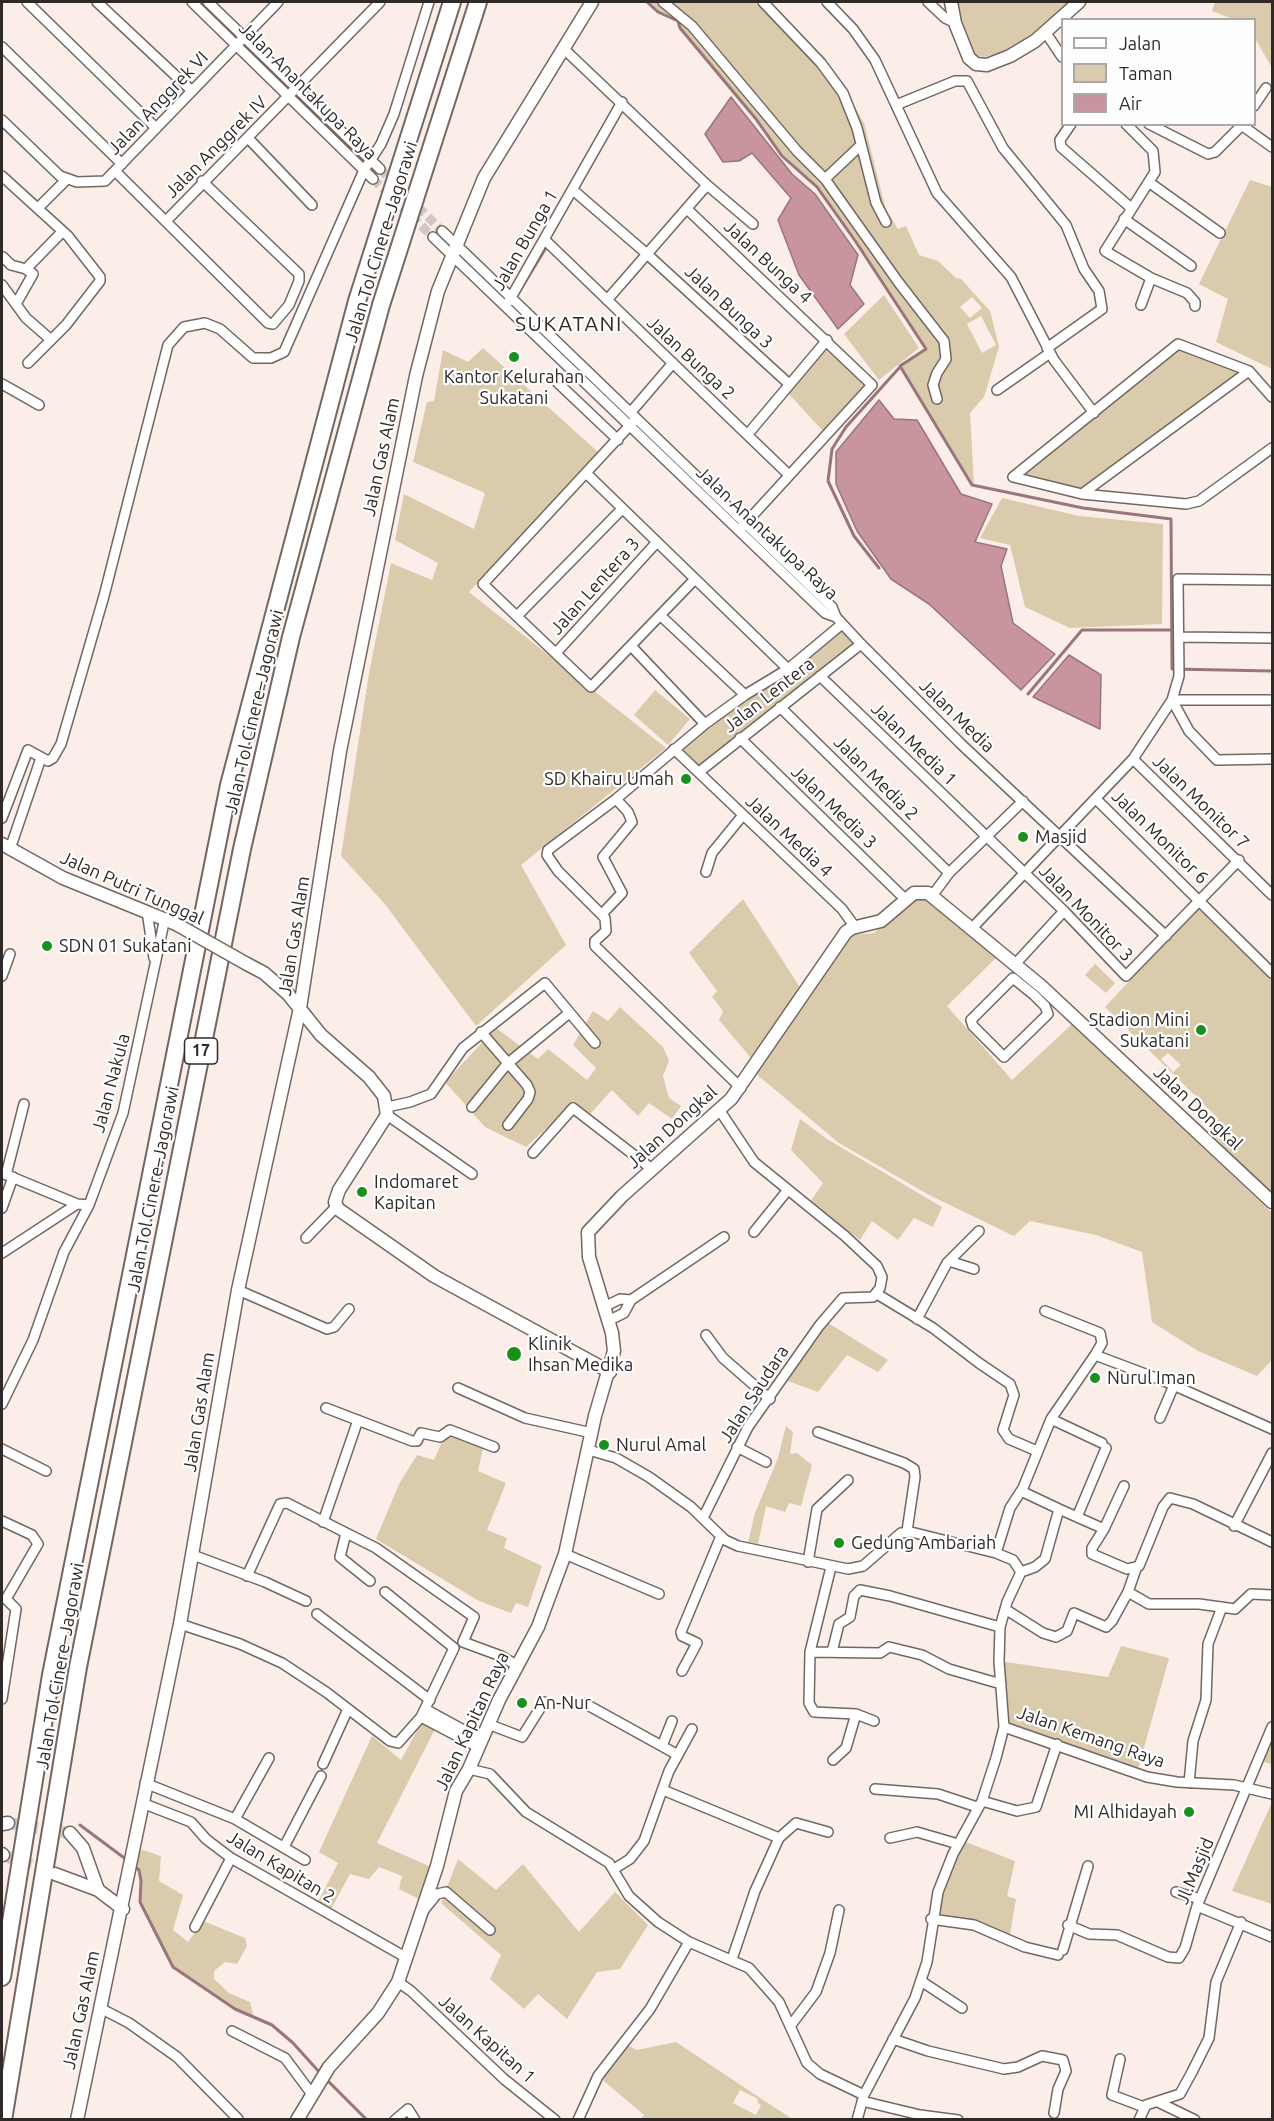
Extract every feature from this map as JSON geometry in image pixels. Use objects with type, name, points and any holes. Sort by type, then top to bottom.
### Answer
[{"type":"highway","name":"Jalan Tol Cinere–Jagorawi","points":[[2,1977],[51,1675],[229,785],[357,301],[452,2]]},
{"type":"highway","name":"Jalan Tol Cinere–Jagorawi","points":[[3,2120],[78,1667],[242,849],[291,637],[381,305],[478,2]]},
{"type":"street","points":[[27,2],[156,128]]},
{"type":"street","points":[[97,2],[192,91]]},
{"type":"street","name":"Jalan Anantakupa Raya","points":[[192,2],[238,44],[373,179]]},
{"type":"street","name":"Jalan Anantakupa Raya","points":[[208,2],[246,36],[380,169]]},
{"type":"street","name":"Jalan Anggrek VI","points":[[66,180],[99,183],[105,181],[278,2]]},
{"type":"street","name":"Jalan Anggrek IV","points":[[166,221],[202,181],[248,138],[380,2]]},
{"type":"street","points":[[2,818],[28,750],[47,761],[53,758],[61,744],[109,575],[160,372],[173,337],[184,327],[205,324],[220,329],[252,358],[271,358],[284,352],[364,170],[371,161],[394,114],[429,2]]},
{"type":"street","name":"Jalan Gas Alam","points":[[77,2120],[123,1909],[145,1783],[180,1624],[238,1290],[300,1008],[340,751],[416,376],[438,291],[453,250],[496,156],[592,2]]},
{"type":"street","points":[[663,2],[692,26],[796,151],[825,179],[899,283],[944,341],[946,358],[933,385],[937,399]]},
{"type":"street","points":[[763,2],[837,83],[851,111],[876,204],[886,222]]},
{"type":"street","points":[[827,2],[865,44],[896,105],[930,182],[944,203],[1011,277],[1049,350],[1094,413]]},
{"type":"street","points":[[928,2],[945,18],[955,23]]},
{"type":"street","points":[[951,2],[955,23],[969,58],[981,65],[1000,61],[1046,33],[1061,19]]},
{"type":"street","points":[[1062,18],[1079,2]]},
{"type":"street","points":[[1046,33],[1061,56]]},
{"type":"street","points":[[2,47],[118,167],[166,221],[268,323],[273,324],[281,316],[295,293],[299,274],[202,181]]},
{"type":"street","points":[[564,49],[622,102],[706,185],[753,224]]},
{"type":"street","points":[[896,105],[955,81],[967,81],[1003,148],[1066,225],[1084,268],[1099,291],[1102,309],[997,390]]},
{"type":"street","points":[[1256,103],[1266,88]]},
{"type":"street","name":"Jalan Bunga 1","points":[[505,306],[545,240],[622,102]]},
{"type":"street","points":[[2,120],[66,180],[38,208]]},
{"type":"street","points":[[1070,126],[1060,140],[1061,147],[1130,207]]},
{"type":"street","points":[[1128,126],[1155,155],[1155,172],[1150,183],[1130,207],[1105,251],[1151,278],[1187,293],[1195,302],[1195,306]]},
{"type":"street","points":[[1153,126],[1208,154],[1215,152],[1241,126]]},
{"type":"street","points":[[1243,126],[1272,147]]},
{"type":"street","points":[[248,138],[312,205]]},
{"type":"street","points":[[825,179],[861,144]]},
{"type":"street","points":[[2,176],[78,246],[101,279],[66,325],[28,363]]},
{"type":"street","points":[[1150,183],[1220,233]]},
{"type":"street","points":[[607,300],[706,185]]},
{"type":"street","name":"Jalan Bunga 3","points":[[573,190],[647,254],[789,384]]},
{"type":"street","name":"Jalan Bunga 4","points":[[687,208],[872,385],[789,476]]},
{"type":"street","points":[[1124,219],[1191,266]]},
{"type":"street","name":"Jalan Anantakupa Raya","points":[[441,231],[453,250],[505,306],[671,465],[742,526]]},
{"type":"street","points":[[26,269],[62,232]]},
{"type":"street","name":"Jalan Anantakupa Raya","points":[[433,237],[512,297],[678,457],[825,613],[839,621]]},
{"type":"street","name":"Jalan Bunga 2","points":[[545,240],[789,476]]},
{"type":"street","points":[[3,257],[11,265],[26,269],[33,274],[16,304]]},
{"type":"street","points":[[1141,305],[1151,278]]},
{"type":"street","points":[[2,285],[26,318],[50,339]]},
{"type":"street","points":[[748,434],[826,340]]},
{"type":"street","points":[[1272,397],[1249,371],[1178,344],[1013,477],[1082,494],[1192,504],[1272,448]]},
{"type":"street","points":[[673,363],[618,440],[483,584],[591,687],[695,579]]},
{"type":"street","points":[[1082,494],[1249,371]]},
{"type":"street","points":[[558,383],[618,440]]},
{"type":"street","points":[[2,384],[39,405]]},
{"type":"street","points":[[671,465],[678,457]]},
{"type":"street","points":[[587,474],[788,669]]},
{"type":"street","points":[[742,526],[789,476]]},
{"type":"street","points":[[517,616],[622,509]]},
{"type":"street","name":"Jalan Lentera 3","points":[[556,653],[657,542]]},
{"type":"street","points":[[976,924],[1133,759],[1172,700],[1179,671],[1178,579],[1272,580]]},
{"type":"street","points":[[661,616],[745,695]]},
{"type":"street","name":"Jalan Media","points":[[839,621],[961,744],[1166,936]]},
{"type":"street","name":"Jalan Lentera","points":[[602,914],[558,871],[547,855],[548,850],[616,799],[705,724],[745,695],[788,669],[839,621]]},
{"type":"street","points":[[1179,638],[1272,638]]},
{"type":"street","name":"Jalan Lentera","points":[[699,772],[861,644]]},
{"type":"street","points":[[632,646],[705,724]]},
{"type":"street","name":"Jalan Media 1","points":[[820,676],[1023,872]]},
{"type":"street","points":[[1172,700],[1272,700]]},
{"type":"street","points":[[1172,700],[1189,732],[1217,760],[1272,759]]},
{"type":"street","name":"Jalan Media 2","points":[[780,707],[949,873]]},
{"type":"street","name":"Jalan Media 3","points":[[740,738],[905,900]]},
{"type":"street","name":"Jalan Media 4","points":[[674,749],[842,909],[855,927]]},
{"type":"street","points":[[6,847],[41,758]]},
{"type":"street","name":"Jalan Monitor 7","points":[[1133,759],[1239,860],[1272,895]]},
{"type":"street","points":[[616,799],[628,812],[632,822],[603,856],[622,892],[602,914],[607,929],[595,941],[595,946],[741,1088]]},
{"type":"street","name":"Jalan Monitor 6","points":[[1096,799],[1201,900]]},
{"type":"street","points":[[935,892],[949,873],[1023,801]]},
{"type":"street","points":[[706,872],[712,853],[743,815]]},
{"type":"street","name":"Jalan Putri Tunggal","points":[[6,847],[63,878],[171,921],[248,964],[275,982],[300,1008]]},
{"type":"street","points":[[1166,936],[1239,860]]},
{"type":"street","name":"Jalan Monitor 3","points":[[1023,872],[1126,976],[1166,936]]},
{"type":"street","name":"Jalan Dongkal","points":[[905,900],[921,891],[933,896],[1272,1202]]},
{"type":"street","points":[[855,927],[881,921],[905,900]]},
{"type":"street","points":[[1201,900],[1272,973]]},
{"type":"street","name":"Jalan Nakula","points":[[147,911],[155,966]]},
{"type":"street","points":[[1018,961],[1064,911]]},
{"type":"street","name":"Jalan Nakula","points":[[2,1404],[33,1340],[64,1252],[89,1205],[127,1100],[155,966],[171,921]]},
{"type":"street","name":"Jalan Dongkal","points":[[592,1433],[614,1351],[608,1321],[587,1248],[588,1232],[652,1169],[720,1111],[741,1088],[828,955],[846,932],[855,927]]},
{"type":"street","points":[[2,976],[10,954]]},
{"type":"street","points":[[1012,978],[1038,991],[1048,1014],[1005,1056],[1000,1056],[971,1020],[1012,978]]},
{"type":"street","points":[[595,1043],[568,1014],[545,983],[463,1048],[430,1094],[387,1111],[336,1198],[337,1206],[351,1220],[434,1276],[610,1371]]},
{"type":"street","points":[[300,1008],[321,1035],[377,1085],[387,1111],[472,1173]]},
{"type":"street","points":[[472,1107],[507,1064],[568,1014]]},
{"type":"street","points":[[481,1032],[528,1085],[530,1092],[528,1099],[508,1125]]},
{"type":"street","points":[[2,1208],[7,1175],[24,1104]]},
{"type":"street","points":[[533,1153],[573,1108],[652,1169]]},
{"type":"street","points":[[720,1111],[750,1158],[878,1266],[882,1278],[877,1294],[940,1333],[979,1364],[1011,1384],[1014,1395],[1004,1424],[1005,1434],[1009,1439],[1037,1451]]},
{"type":"street","points":[[7,1175],[77,1204],[89,1205]]},
{"type":"street","points":[[754,1232],[787,1191]]},
{"type":"street","points":[[2,1253],[77,1204]]},
{"type":"street","points":[[306,1238],[337,1206]]},
{"type":"street","points":[[917,1319],[950,1261],[980,1231]]},
{"type":"street","points":[[608,1321],[624,1313],[631,1300],[724,1237]]},
{"type":"street","points":[[950,1261],[974,1269]]},
{"type":"street","points":[[238,1290],[329,1329],[349,1309]]},
{"type":"street","name":"Jalan Saudara","points":[[703,1518],[737,1447],[819,1326],[845,1297],[866,1299],[877,1294]]},
{"type":"street","points":[[603,1307],[620,1299],[631,1300]]},
{"type":"street","points":[[996,1553],[1010,1508],[1021,1491],[1051,1419],[1102,1342],[1100,1333],[1045,1311]]},
{"type":"street","points":[[705,1335],[723,1358],[770,1399]]},
{"type":"street","points":[[1095,1355],[1174,1385],[1272,1429]]},
{"type":"street","points":[[1160,1418],[1174,1385]]},
{"type":"street","points":[[458,1388],[525,1418],[592,1433]]},
{"type":"street","points":[[326,1408],[414,1442],[422,1433],[440,1437],[450,1430],[494,1446]]},
{"type":"street","points":[[1051,1419],[1104,1445],[1077,1517]]},
{"type":"street","points":[[323,1522],[358,1420]]},
{"type":"street","points":[[818,1432],[904,1463],[914,1469],[915,1477],[907,1531]]},
{"type":"street","name":"Jalan Kapitan Raya","points":[[297,2120],[329,2067],[378,2013],[398,1982],[423,1912],[456,1791],[538,1627],[565,1554],[592,1433]]},
{"type":"street","points":[[737,1447],[766,1462]]},
{"type":"street","points":[[2,1449],[46,1471]]},
{"type":"street","points":[[589,1450],[616,1458],[640,1471],[703,1518],[721,1536],[738,1546],[831,1567],[848,1569],[863,1566],[901,1533],[907,1531],[996,1553],[1013,1560],[1021,1572],[1035,1567],[1045,1559],[1059,1509]]},
{"type":"street","points":[[1234,1526],[1272,1453]]},
{"type":"street","points":[[808,1562],[817,1509],[848,1480]]},
{"type":"street","points":[[1124,1486],[1104,1529],[1092,1548],[1094,1557],[1127,1569],[1136,1569]]},
{"type":"street","points":[[1021,1491],[1104,1529]]},
{"type":"street","points":[[1005,1610],[1043,1633],[1056,1637],[1067,1631],[1074,1613],[1108,1626],[1128,1592],[1163,1507],[1170,1498],[1193,1504],[1234,1526],[1272,1542]]},
{"type":"street","points":[[247,1576],[281,1503],[287,1503],[376,1548],[474,1617],[463,1642],[501,1656],[518,1666]]},
{"type":"street","points":[[2,1521],[26,1531],[36,1539],[38,1544],[6,1599],[16,1609],[2,1699]]},
{"type":"street","points":[[346,1533],[340,1557],[370,1581]]},
{"type":"street","points":[[682,1671],[697,1643],[682,1636],[681,1632],[721,1536]]},
{"type":"street","points":[[565,1554],[659,1594]]},
{"type":"street","points":[[193,1555],[306,1601]]},
{"type":"street","points":[[831,1567],[810,1652],[808,1697],[812,1710],[856,1714],[874,1721]]},
{"type":"street","name":"Jalan Kemang Raya","points":[[1021,1572],[1000,1627],[1004,1727],[1147,1777],[1188,1783],[1248,1787],[1272,1794]]},
{"type":"street","points":[[832,1652],[839,1624],[850,1617],[854,1596],[860,1590],[890,1596],[1000,1627]]},
{"type":"street","points":[[180,1624],[232,1641],[282,1663],[393,1743],[402,1741],[426,1708],[454,1648],[385,1592]]},
{"type":"street","points":[[1128,1592],[1149,1604],[1239,1608],[1251,1594],[1272,1595]]},
{"type":"street","points":[[1188,1783],[1192,1741],[1206,1700],[1208,1644],[1222,1607]]},
{"type":"street","points":[[317,1614],[426,1708],[479,1743]]},
{"type":"street","points":[[810,1652],[880,1653],[890,1647],[922,1655],[962,1674],[1001,1684]]},
{"type":"street","points":[[488,1724],[522,1737],[544,1702]]},
{"type":"street","points":[[584,1703],[678,1755]]},
{"type":"street","points":[[323,1764],[348,1709]]},
{"type":"street","points":[[833,1760],[846,1748],[856,1714]]},
{"type":"street","points":[[662,1746],[672,1721]]},
{"type":"street","points":[[857,2120],[863,2098],[921,1981],[929,1950],[938,1892],[958,1844],[980,1804],[1004,1727]]},
{"type":"street","name":"Jl.Masjid","points":[[1068,1925],[1089,1934],[1117,1935],[1168,1957],[1179,1958],[1198,1903],[1272,1727]]},
{"type":"street","points":[[615,1869],[630,1858],[644,1841],[669,1771],[692,1729]]},
{"type":"street","points":[[875,1790],[938,1794],[1017,1811],[1036,1807],[1057,1744]]},
{"type":"street","points":[[235,1819],[269,1758]]},
{"type":"street","points":[[469,1769],[490,1774],[526,1812],[603,1859],[615,1869],[623,1887],[640,1907],[689,1942],[749,1968],[764,1982],[779,2002],[803,2057],[812,2068],[863,2098],[920,2115],[958,2120]]},
{"type":"street","points":[[284,1847],[321,1776]]},
{"type":"street","points":[[145,1783],[235,1819],[305,1860]]},
{"type":"street","points":[[663,1790],[779,1838]]},
{"type":"street","name":"Jalan Kapitan 2","points":[[142,1803],[191,1822],[206,1839],[231,1858],[407,1958]]},
{"type":"street","points":[[732,1959],[755,1891],[779,1838],[796,1823],[828,1832]]},
{"type":"street","points":[[890,1838],[908,1832],[917,1832],[958,1844]]},
{"type":"street","points":[[70,1833],[83,1848],[98,1890]]},
{"type":"street","points":[[195,1927],[231,1858]]},
{"type":"street","points":[[932,1919],[974,1925],[1025,1947],[1060,1953],[1088,1866]]},
{"type":"street","points":[[55,1874],[98,1890],[123,1909]]},
{"type":"street","points":[[423,1912],[437,1894],[446,1892],[490,1930]]},
{"type":"street","points":[[1176,1892],[1272,1936]]},
{"type":"street","points":[[791,2025],[816,1992],[824,1974],[839,1910]]},
{"type":"street","points":[[1120,2059],[1112,2095],[1144,2107],[1180,2094],[1206,2045],[1211,2030],[1216,1982],[1241,1922]]},
{"type":"street","points":[[578,2120],[598,2076],[650,2009],[689,1942]]},
{"type":"street","points":[[921,1981],[962,2008]]},
{"type":"street","name":"Jalan Kapitan 1","points":[[398,1982],[419,1998],[504,2079],[555,2120]]},
{"type":"street","points":[[100,2007],[129,2023],[185,2063],[237,2119]]},
{"type":"street","points":[[232,2031],[285,2058],[315,2088]]},
{"type":"street","points":[[893,2039],[930,2052],[1004,2069],[1018,2067],[1042,2056],[1064,2060],[1066,2071],[1058,2090],[1054,2112]]},
{"type":"street","points":[[1158,2102],[1195,2120]]},
{"type":"street","points":[[1138,2120],[1144,2107]]},
{"type":"street","points":[[395,2120],[408,2109],[415,2120]]},
{"type":"green space","points":[[647,2],[771,2],[834,71],[864,123],[886,210],[898,229],[906,226],[919,255],[938,261],[956,278],[961,279],[990,311],[999,347],[984,397],[970,413],[974,484],[972,485],[900,366],[926,349],[856,242],[817,187],[782,156],[756,119],[680,28],[678,21],[658,12]],"holes":[[[972,297],[982,308],[970,318],[960,307]],[[981,316],[996,345],[982,353],[967,324]]]},
{"type":"green space","points":[[954,2],[1069,2],[1032,36],[1010,50],[984,57],[974,55]]},
{"type":"green space","points":[[1215,2],[1272,2],[1272,68],[1256,40],[1256,18],[1230,18],[1212,11]]},
{"type":"green space","points":[[1250,180],[1272,187],[1272,369],[1216,342],[1228,299],[1199,284]]},
{"type":"green space","points":[[884,295],[919,348],[879,380],[844,334]]},
{"type":"green space","points":[[1178,344],[1249,371],[1082,494],[1013,477]]},
{"type":"green space","points":[[827,347],[866,386],[823,431],[787,392]]},
{"type":"green space","points":[[483,348],[599,453],[469,592],[666,748],[521,865],[566,945],[476,1026],[384,903],[341,856],[369,673],[391,563],[432,580],[438,563],[395,540],[404,494],[474,529],[485,493],[413,462],[427,402],[434,401],[443,350],[468,362]]},
{"type":"green space","points":[[1002,498],[1079,516],[1163,524],[1162,624],[1070,628],[1025,607],[1010,545],[980,538]]},
{"type":"green space","points":[[842,624],[861,644],[699,772],[674,749]]},
{"type":"green space","points":[[655,690],[690,719],[668,745],[634,715]]},
{"type":"green space","points":[[925,897],[998,956],[947,1006],[1012,1080],[1072,1024],[1272,1213],[1272,1360],[1257,1376],[1198,1351],[1152,1322],[1142,1252],[1096,1235],[1030,1221],[1014,1236],[929,1195],[839,1143],[755,1073],[824,968],[853,935],[874,933],[911,898]]},
{"type":"green space","points":[[743,899],[801,989],[751,1058],[719,1020],[723,1011],[712,997],[717,991],[689,953]]},
{"type":"green space","name":"Stadion Mini Sukatani","points":[[1198,907],[1272,980],[1272,1196],[1209,1131],[1219,1119],[1105,1007]],"holes":[[[1168,1053],[1181,1065],[1173,1072],[1161,1059]]]},
{"type":"green space","points":[[1095,964],[1115,983],[1106,993],[1085,975]]},
{"type":"green space","points":[[620,1007],[663,1047],[669,1061],[663,1076],[669,1098],[681,1106],[672,1119],[649,1103],[638,1116],[612,1090],[590,1114],[572,1105],[526,1147],[485,1127],[445,1082],[496,1028],[538,1059],[548,1049],[587,1080],[596,1068],[573,1045],[593,1011],[608,1021]]},
{"type":"green space","points":[[800,1119],[827,1139],[942,1207],[933,1227],[914,1218],[898,1240],[872,1221],[860,1240],[810,1202],[823,1183],[791,1150]]},
{"type":"green space","points":[[828,1323],[888,1360],[878,1372],[847,1355],[818,1392],[785,1380]]},
{"type":"green space","points":[[786,1426],[793,1432],[790,1454],[797,1453],[812,1465],[801,1506],[789,1503],[785,1512],[766,1506],[758,1544],[748,1542],[755,1513],[778,1458]]},
{"type":"green space","points":[[448,1428],[485,1440],[478,1471],[506,1483],[487,1530],[507,1538],[504,1548],[542,1566],[528,1607],[516,1603],[511,1613],[479,1601],[376,1539],[399,1484],[417,1455],[434,1460]]},
{"type":"green space","points":[[1121,1646],[1169,1658],[1137,1773],[1004,1727],[999,1661],[1108,1677]]},
{"type":"green space","points":[[422,1722],[435,1729],[377,1843],[433,1868],[423,1901],[399,1889],[402,1876],[379,1867],[369,1879],[350,1874],[331,1909],[318,1902],[338,1863],[319,1852],[372,1736],[401,1760]]},
{"type":"green space","points":[[1272,1727],[1272,1764],[1259,1761]]},
{"type":"green space","points":[[1272,1802],[1272,1904],[1232,1891]]},
{"type":"green space","points":[[963,1841],[1015,1861],[1007,1896],[1016,1899],[1010,1934],[934,1912]]},
{"type":"green space","points":[[143,1850],[161,1856],[159,1881],[183,1895],[173,1930],[188,1942],[203,1921],[245,1938],[247,1946],[237,1964],[225,1962],[214,1971],[214,1979],[229,1993],[250,2002],[254,2018],[235,2009],[173,1967],[140,1902],[141,1881],[133,1854]]},
{"type":"green space","points":[[458,1859],[496,1890],[523,1864],[579,1932],[615,1892],[648,1925],[620,1969],[597,1972],[567,2019],[538,1994],[524,2009],[490,1979],[501,1955],[441,1903]]},
{"type":"green space","points":[[676,2042],[792,2119],[641,2119],[644,2115],[598,2076],[623,2043],[637,2050]],"holes":[[[740,2090],[758,2099],[757,2102],[761,2105],[756,2115],[733,2103]]]},
{"type":"water","points":[[731,97],[792,174],[815,194],[858,255],[850,285],[864,304],[838,329],[799,275],[778,220],[791,198],[752,153],[739,161],[723,162],[705,134]]},
{"type":"water","points":[[879,400],[894,419],[917,420],[961,494],[992,504],[975,542],[1007,549],[1001,566],[1013,623],[1055,654],[1021,690],[929,604],[891,579],[857,531],[836,484],[836,452]]},
{"type":"water","points":[[1069,655],[1101,675],[1100,729],[1033,697]]},
{"type":"waterway","points":[[647,2],[658,12],[678,21],[680,28],[756,119],[782,156],[817,187],[856,242],[926,349],[900,366],[972,485],[1083,508],[1171,519],[1172,669],[1272,671]]},
{"type":"waterway","points":[[518,299],[516,297],[547,246]]},
{"type":"waterway","points":[[879,568],[854,536],[828,481],[832,449],[846,427],[900,367]]},
{"type":"waterway","points":[[1028,694],[1082,630],[1171,630]]},
{"type":"waterway","points":[[80,1825],[127,1860]]},
{"type":"waterway","points":[[134,1866],[139,1870],[141,1881],[140,1902],[173,1967],[235,2009],[272,2025],[293,2043],[321,2074]]},
{"type":"waterway","points":[[326,2079],[367,2120]]},
{"type":"tunnel","points":[[380,169],[442,231]]},
{"type":"tunnel","points":[[373,179],[433,237]]},
{"type":"tunnel","points":[[8,1823],[70,1833]]},
{"type":"tunnel","points":[[3,1855],[51,1872]]},
{"type":"place","name":"Kantor Kelurahan Sukatani","points":[[514,357]]},
{"type":"place","name":"SD Khairu Umah","points":[[686,779]]},
{"type":"place","name":"Masjid","points":[[1023,837]]},
{"type":"place","name":"SDN 01 Sukatani","points":[[47,946]]},
{"type":"place","name":"Stadion Mini Sukatani","points":[[1201,1030]]},
{"type":"place","name":"Indomaret Kapitan","points":[[362,1192]]},
{"type":"place","name":"Klinik Ihsan Medika","points":[[514,1354]]},
{"type":"place","name":"Nurul Iman","points":[[1095,1378]]},
{"type":"place","name":"Nurul Amal","points":[[604,1445]]},
{"type":"place","name":"Gedung Ambariah","points":[[839,1543]]},
{"type":"place","name":"An-Nur","points":[[522,1703]]},
{"type":"place","name":"MI Alhidayah","points":[[1189,1812]]},
{"type":"district","name":"SUKATANI","points":[[569,324]]}]
